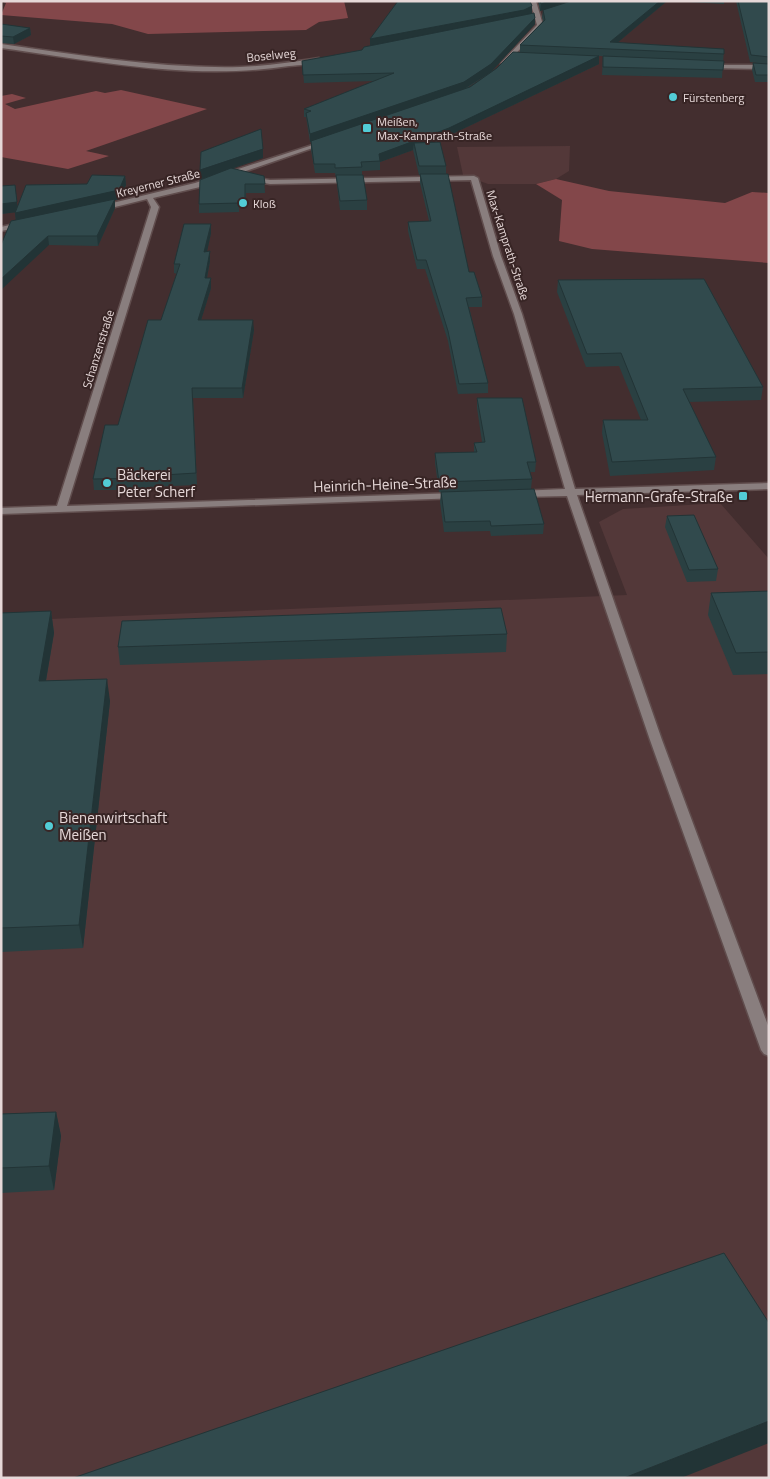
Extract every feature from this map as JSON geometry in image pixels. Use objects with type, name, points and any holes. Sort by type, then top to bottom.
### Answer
[{"type":"street","points":[[500,68],[540,25],[535,16],[533,1]]},
{"type":"street","points":[[535,16],[547,12]]},
{"type":"street","name":"Boselweg","points":[[1,46],[201,70],[265,69],[329,58]]},
{"type":"street","points":[[510,56],[519,57]]},
{"type":"street","points":[[699,65],[769,68]]},
{"type":"street","name":"Kreyerner Straße","points":[[88,211],[234,174],[331,141]]},
{"type":"street","name":"Max-Kamprath-Straße","points":[[234,174],[270,182],[474,178],[497,256],[518,314],[571,493]]},
{"type":"street","name":"Schanzenstraße","points":[[61,509],[155,208],[149,197]]},
{"type":"street","points":[[1,229],[27,224]]},
{"type":"street","points":[[511,495],[769,486]]},
{"type":"street","points":[[571,493],[656,740],[769,1050]]},
{"type":"street","name":"Heinrich-Heine-Straße","points":[[1,511],[471,496]]},
{"type":"shaded area","points":[[1,1],[344,1],[348,18],[319,22],[306,30],[148,34],[112,24],[1,15],[6,3]]},
{"type":"shaded area","points":[[121,90],[207,109],[86,151],[109,156],[68,169],[1,157],[1,96],[12,94],[26,98],[5,104],[15,109],[96,91],[105,93]]},
{"type":"shaded area","points":[[570,146],[569,171],[556,179],[536,184],[488,184],[463,175],[457,147]]},
{"type":"shaded area","points":[[556,179],[609,191],[725,203],[752,192],[769,193],[769,263],[592,249],[559,241],[562,200],[536,184]]},
{"type":"shaded area","points":[[720,503],[769,559],[769,1478],[1,1478],[1,621],[627,595],[599,522],[623,509]]},
{"type":"building","points":[[398,1],[530,1],[532,6],[524,10],[370,39]]},
{"type":"building","points":[[571,1],[660,1],[610,42],[724,49],[724,54],[520,45],[545,20],[543,10]]},
{"type":"building","points":[[738,1],[769,1],[769,57],[751,55]]},
{"type":"building","points":[[534,13],[535,18],[491,64],[464,82],[310,134],[306,113],[311,111],[304,109],[394,73],[303,75],[302,61]]},
{"type":"building","points":[[1,24],[30,28],[13,37],[1,36]]},
{"type":"building","points":[[513,52],[599,56],[449,128],[379,154],[380,161],[361,162],[362,167],[335,168],[335,164],[314,164],[311,141],[470,87],[497,68]]},
{"type":"building","points":[[603,56],[724,61],[723,70],[603,67]]},
{"type":"building","points":[[753,63],[769,64],[769,75],[756,75]]},
{"type":"building","points":[[261,129],[263,149],[200,170],[201,152]]},
{"type":"building","points":[[440,142],[446,166],[419,166],[414,143]]},
{"type":"building","points":[[231,168],[264,176],[265,184],[245,184],[245,199],[239,200],[239,203],[199,204],[200,180]]},
{"type":"building","points":[[420,174],[448,174],[469,272],[474,272],[482,297],[466,298],[488,383],[459,384],[448,331],[426,260],[417,260],[408,222],[431,221]]},
{"type":"building","points":[[92,175],[125,176],[119,190],[15,213],[26,185],[87,184]]},
{"type":"building","points":[[336,175],[363,175],[367,200],[340,201]]},
{"type":"building","points":[[15,185],[17,202],[1,204],[1,186]]},
{"type":"building","points":[[115,199],[97,236],[48,236],[1,279],[1,245],[11,221]]},
{"type":"building","points":[[184,224],[211,224],[204,252],[210,251],[205,278],[211,278],[198,320],[253,320],[242,388],[192,388],[196,473],[147,476],[146,478],[93,479],[105,425],[118,425],[148,320],[161,320],[180,264],[174,264]]},
{"type":"building","points":[[704,279],[763,387],[683,389],[716,457],[612,462],[603,420],[648,420],[621,353],[587,354],[558,280]]},
{"type":"building","points":[[477,398],[522,398],[536,462],[527,462],[532,479],[439,482],[435,453],[477,452],[474,443],[485,442]]},
{"type":"building","points":[[534,489],[544,524],[491,526],[490,521],[445,522],[441,492]]},
{"type":"building","points":[[694,515],[718,569],[689,570],[667,516]]},
{"type":"building","points":[[769,591],[769,652],[736,653],[711,593]]},
{"type":"building","points":[[501,608],[507,634],[118,647],[122,621]]},
{"type":"building","name":"Bienenwirtschaft Meißen","points":[[51,611],[39,681],[107,679],[79,925],[1,928],[1,613]]},
{"type":"building","points":[[56,1112],[49,1166],[1,1168],[1,1114]]},
{"type":"building","points":[[724,1253],[769,1323],[769,1421],[624,1478],[73,1478]]},
{"type":"place","name":"Fürstenberg","points":[[673,97]]},
{"type":"place","name":"Meißen, Max-Kamprath-Straße","points":[[367,128]]},
{"type":"place","name":"Kloß","points":[[243,203]]},
{"type":"place","name":"Bäckerei Peter Scherf","points":[[107,483]]},
{"type":"place","name":"Hermann-Grafe-Straße","points":[[743,496]]},
{"type":"place","name":"Bienenwirtschaft Meißen","points":[[49,826]]}]
